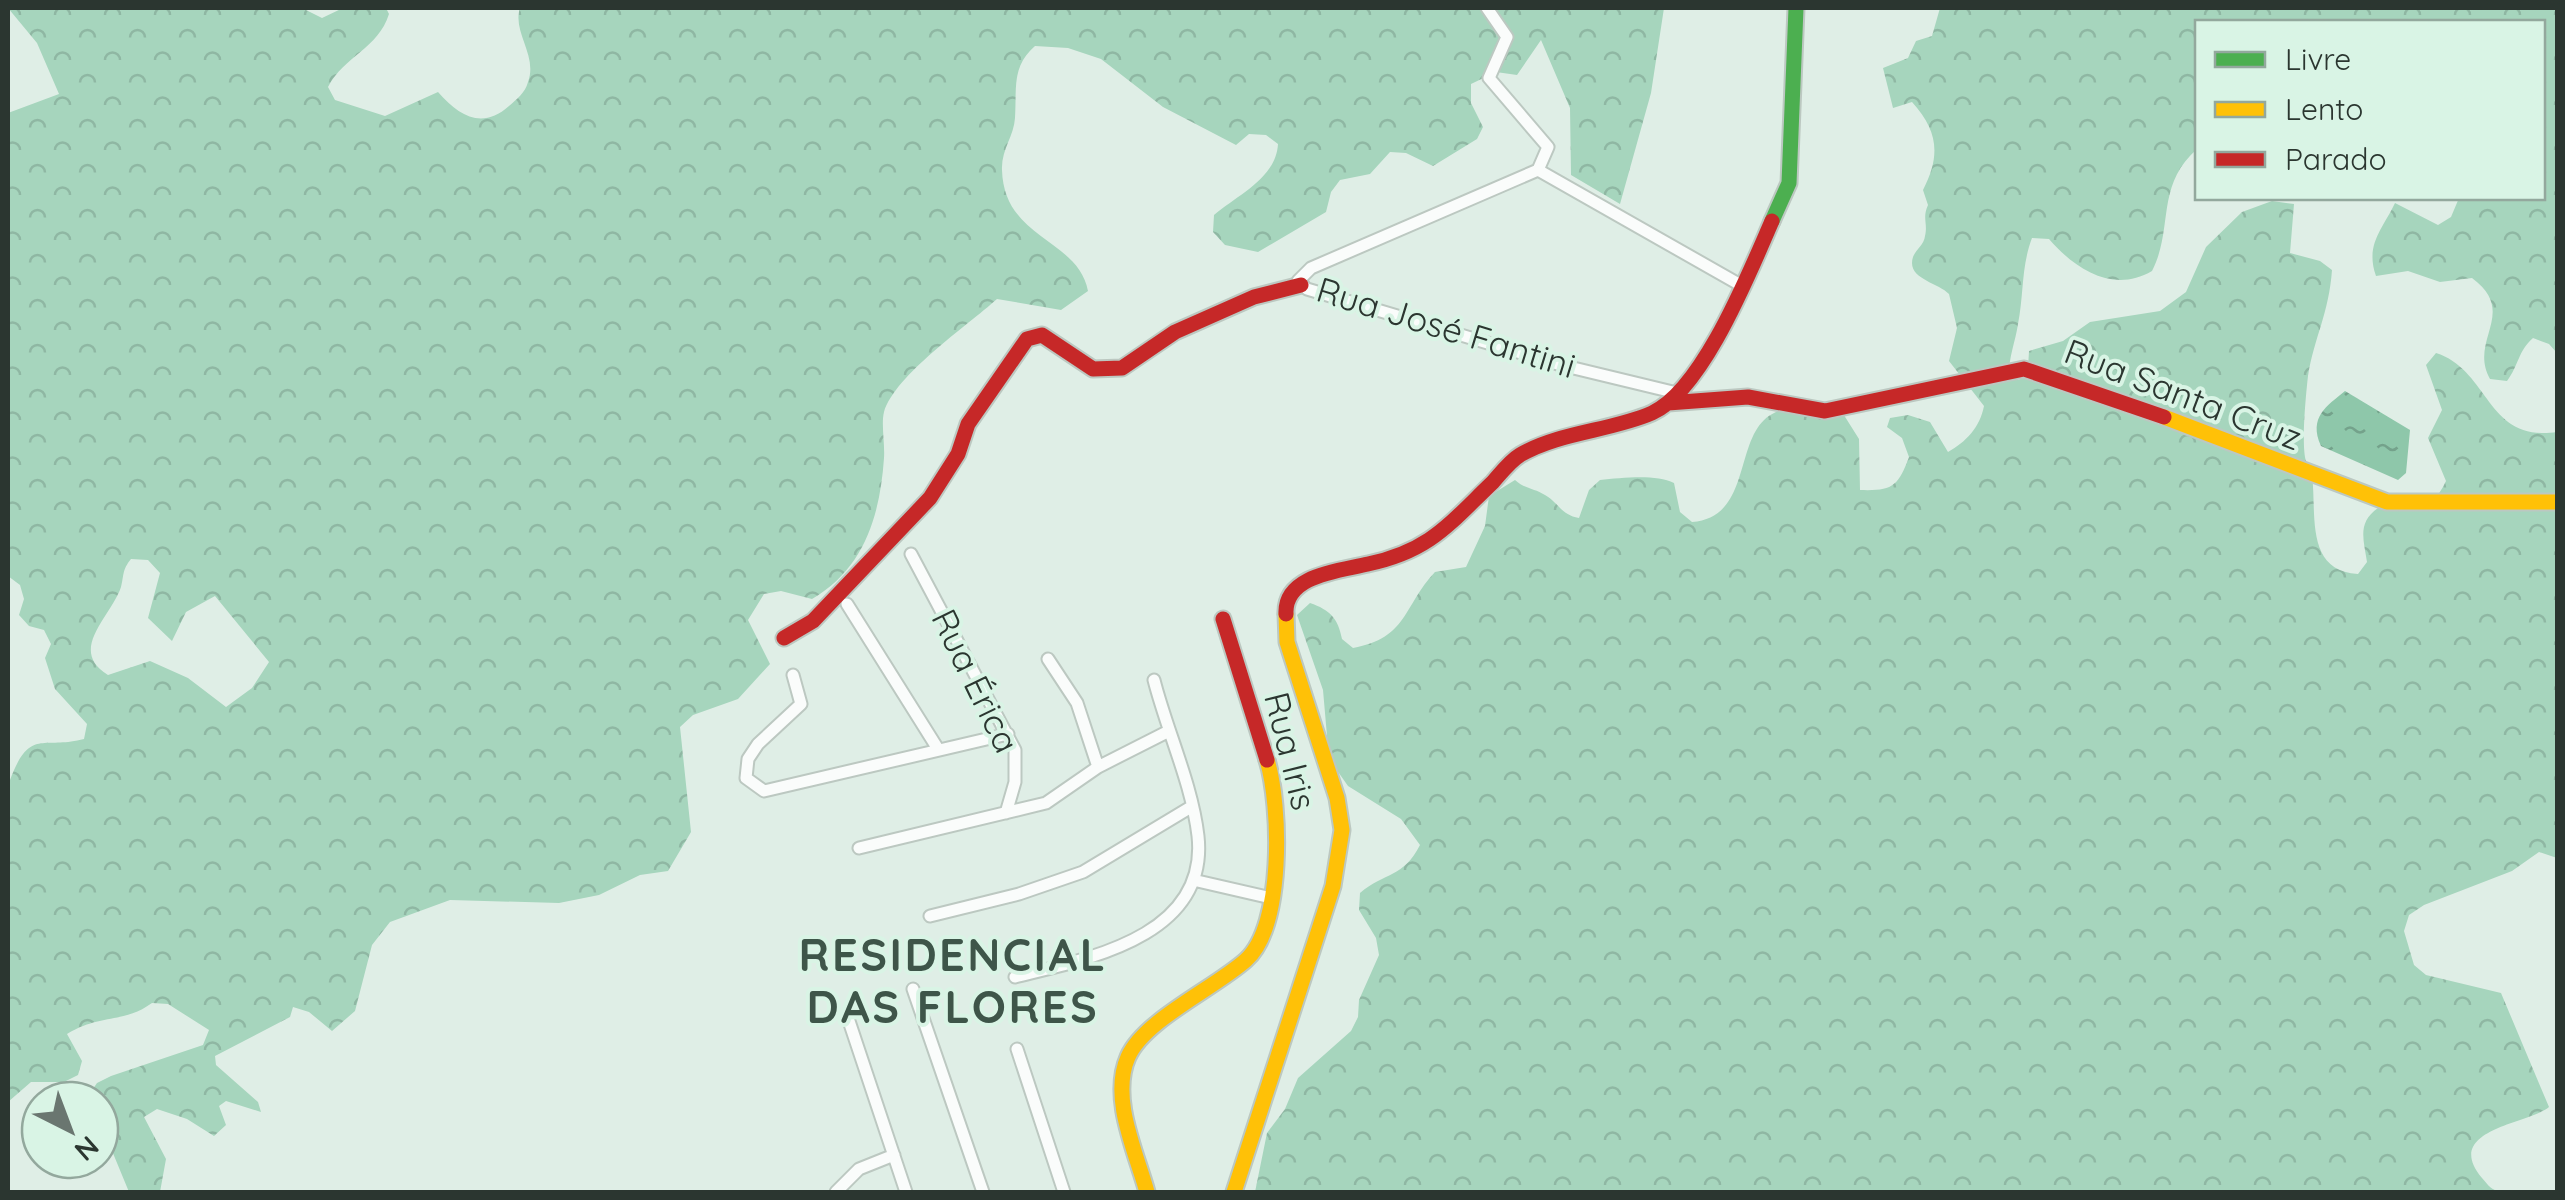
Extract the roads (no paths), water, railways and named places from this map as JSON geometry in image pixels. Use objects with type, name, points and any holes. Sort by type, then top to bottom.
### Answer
[{"type":"street","points":[[1487,8],[1507,37],[1490,78],[1548,147],[1538,170],[1744,287]]},
{"type":"street","points":[[1234,1192],[1334,886],[1342,830],[1337,798],[1288,642],[1285,603],[1294,590],[1316,576],[1406,556],[1436,537],[1520,456],[1625,422],[1672,398],[1708,353],[1744,287],[1789,183],[1796,8]]},
{"type":"street","name":"Rua José Fantini","points":[[1538,170],[1303,272],[1300,285],[1672,398]]},
{"type":"street","points":[[784,638],[820,614],[930,498],[958,454],[968,424],[1027,338],[1042,334],[1093,369],[1122,368],[1175,332],[1254,297],[1300,285]]},
{"type":"street","name":"Rua Santa Cruz","points":[[1672,398],[1748,397],[1825,411],[2024,369],[2086,387],[2387,502],[2558,502]]},
{"type":"street","name":"Rua Érica","points":[[910,554],[1008,734],[1016,765],[1006,813]]},
{"type":"street","points":[[847,604],[938,749]]},
{"type":"street","name":"Rua Iris","points":[[1146,1192],[1121,1096],[1128,1056],[1164,1018],[1249,958],[1270,898],[1280,846],[1272,778],[1223,619]]},
{"type":"street","points":[[1048,659],[1077,704],[1098,767]]},
{"type":"street","points":[[793,674],[801,704],[758,744],[748,759],[746,778],[756,788],[780,789],[1008,734]]},
{"type":"street","points":[[1015,977],[1128,944],[1173,912],[1193,880],[1198,834],[1154,680]]},
{"type":"street","points":[[859,848],[1046,804],[1098,767],[1167,732]]},
{"type":"street","points":[[930,916],[1019,894],[1083,872],[1191,807]]},
{"type":"street","points":[[1193,880],[1270,898]]},
{"type":"street","points":[[913,989],[983,1192]]},
{"type":"street","points":[[848,1018],[906,1192]]},
{"type":"street","points":[[1017,1049],[1064,1192]]},
{"type":"street","points":[[836,1192],[859,1169],[894,1155]]},
{"type":"water","points":[[2345,391],[2410,430],[2406,473],[2398,480],[2321,446],[2317,427],[2321,413]]},
{"type":"district","name":"RESIDENCIAL DAS FLORES","points":[[953,981]]}]
